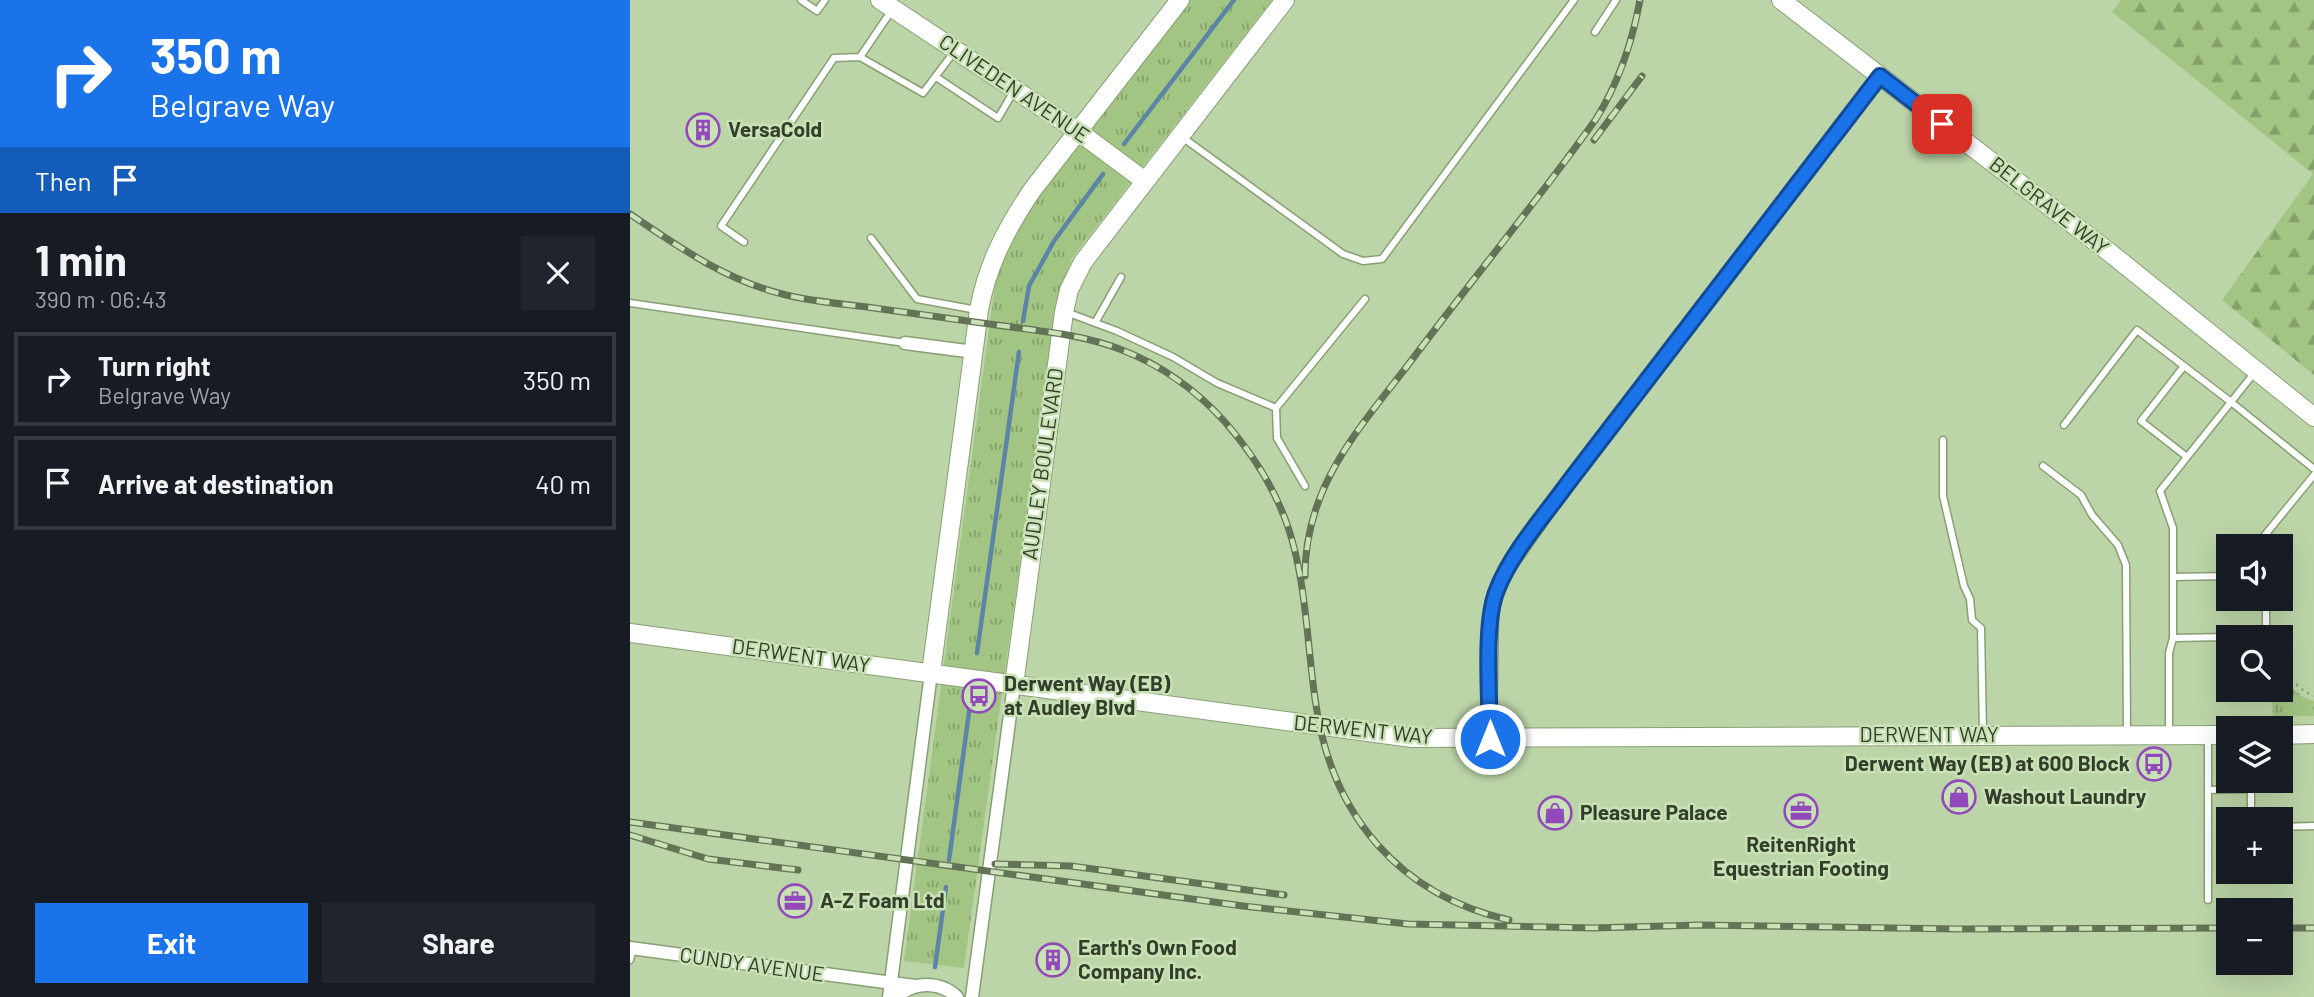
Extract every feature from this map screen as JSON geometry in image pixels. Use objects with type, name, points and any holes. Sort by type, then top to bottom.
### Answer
[{"type":"street","points":[[889,990],[979,310],[988,273],[1011,222],[1033,189],[1181,0]]},
{"type":"street","name":"AUDLEY BOULEVARD","points":[[972,997],[1069,290],[1083,262],[1285,0]]},
{"type":"street","name":"BELGRAVE WAY","points":[[1781,0],[2109,252],[2314,417]]},
{"type":"street","name":"CLIVEDEN AVENUE","points":[[887,4],[1079,132],[1145,181]]},
{"type":"street","points":[[1490,739],[1492,606],[1504,575],[1568,483],[1880,76]]},
{"type":"street","points":[[905,343],[974,352]]},
{"type":"street","name":"DERWENT WAY","points":[[630,633],[1412,738],[2216,736]]},
{"type":"street","points":[[2293,734],[2314,734]]},
{"type":"street","name":"CUNDY AVENUE","points":[[631,952],[889,990],[929,984],[942,987],[957,997]]},
{"type":"street","points":[[897,997],[915,986]]},
{"type":"lane","points":[[801,0],[817,11],[825,0]]},
{"type":"lane","points":[[1181,135],[1343,254],[1363,261],[1382,259],[1574,0]]},
{"type":"lane","points":[[1595,32],[1616,0]]},
{"type":"lane","points":[[860,57],[887,4]]},
{"type":"lane","points":[[744,242],[722,226],[835,58],[860,57],[923,93],[956,50]]},
{"type":"lane","points":[[936,77],[998,118],[1015,89]]},
{"type":"lane","points":[[871,238],[917,299],[979,310]]},
{"type":"lane","points":[[1095,323],[1121,277]]},
{"type":"lane","points":[[1305,486],[1277,438],[1276,408],[1365,299]]},
{"type":"lane","points":[[630,303],[905,343]]},
{"type":"lane","points":[[1064,312],[1173,356],[1217,383],[1276,408]]},
{"type":"lane","points":[[2064,425],[2137,330],[2314,469]]},
{"type":"lane","points":[[2184,366],[2141,421],[2187,457]]},
{"type":"lane","points":[[2169,735],[2169,653],[2173,638],[2173,528],[2160,491],[2256,371]]},
{"type":"lane","points":[[1943,440],[1943,496],[1964,586],[1970,599],[1972,620],[1981,628],[1983,735]]},
{"type":"lane","points":[[2043,466],[2081,495],[2092,515],[2118,545],[2126,565],[2127,735]]},
{"type":"lane","points":[[2266,534],[2314,475]]},
{"type":"lane","points":[[2173,577],[2216,576]]},
{"type":"lane","points":[[2173,638],[2216,637]]},
{"type":"lane","points":[[2208,736],[2208,901]]},
{"type":"lane","points":[[2208,790],[2216,789]]},
{"type":"lane","points":[[2293,827],[2314,826]]},
{"type":"path","points":[[2293,682],[2314,696]]},
{"type":"green space","points":[[1189,0],[1272,0],[1072,258],[1056,302],[964,968],[904,961],[996,277],[1015,233],[1045,186]]},
{"type":"green space","points":[[2121,0],[2314,0],[2314,375],[2222,300],[2313,174],[2112,12]]},
{"type":"green space","points":[[2293,689],[2314,701],[2314,716],[2273,716],[2272,702],[2293,702]]},
{"type":"waterway","points":[[1124,144],[1234,0]]},
{"type":"waterway","points":[[1023,321],[1029,286],[1054,241],[1103,174]]},
{"type":"waterway","points":[[977,653],[1019,352]]},
{"type":"waterway","points":[[949,860],[970,705]]},
{"type":"waterway","points":[[935,967],[946,887]]},
{"type":"railway","points":[[1305,576],[1308,543],[1316,509],[1341,455],[1596,119],[1624,62],[1640,0]]},
{"type":"railway","points":[[1594,140],[1642,76]]},
{"type":"railway","points":[[630,214],[705,262],[764,289],[819,301],[1082,338],[1136,356],[1164,371],[1203,400],[1245,447],[1263,473],[1284,515],[1300,573],[1316,705],[1324,745],[1337,781],[1355,815],[1377,844],[1404,870],[1435,891],[1470,908],[1509,920]]},
{"type":"railway","points":[[630,822],[1243,906],[1408,924],[1593,928],[1700,925],[1958,929],[2216,928]]},
{"type":"railway","points":[[630,835],[708,859],[798,870]]},
{"type":"railway","points":[[995,864],[1071,866],[1284,895]]},
{"type":"railway","points":[[2293,928],[2314,928]]},
{"type":"place","name":"VersaCold","points":[[703,130]]},
{"type":"place","name":"Derwent Way (EB) at Audley Blvd","points":[[979,696]]},
{"type":"place","name":"Derwent Way (EB) at 600 Block","points":[[2154,764]]},
{"type":"place","name":"Washout Laundry","points":[[1959,797]]},
{"type":"place","name":"ReitenRight Equestrian Footing","points":[[1801,811]]},
{"type":"place","name":"Pleasure Palace","points":[[1555,813]]},
{"type":"place","name":"A-Z Foam Ltd","points":[[795,901]]},
{"type":"place","name":"Earth's Own Food Company Inc.","points":[[1053,960]]},
{"type":"route","points":[[1490,739],[1490,640],[1496,590],[1527,540],[1568,483],[1880,76],[1942,124]]}]
